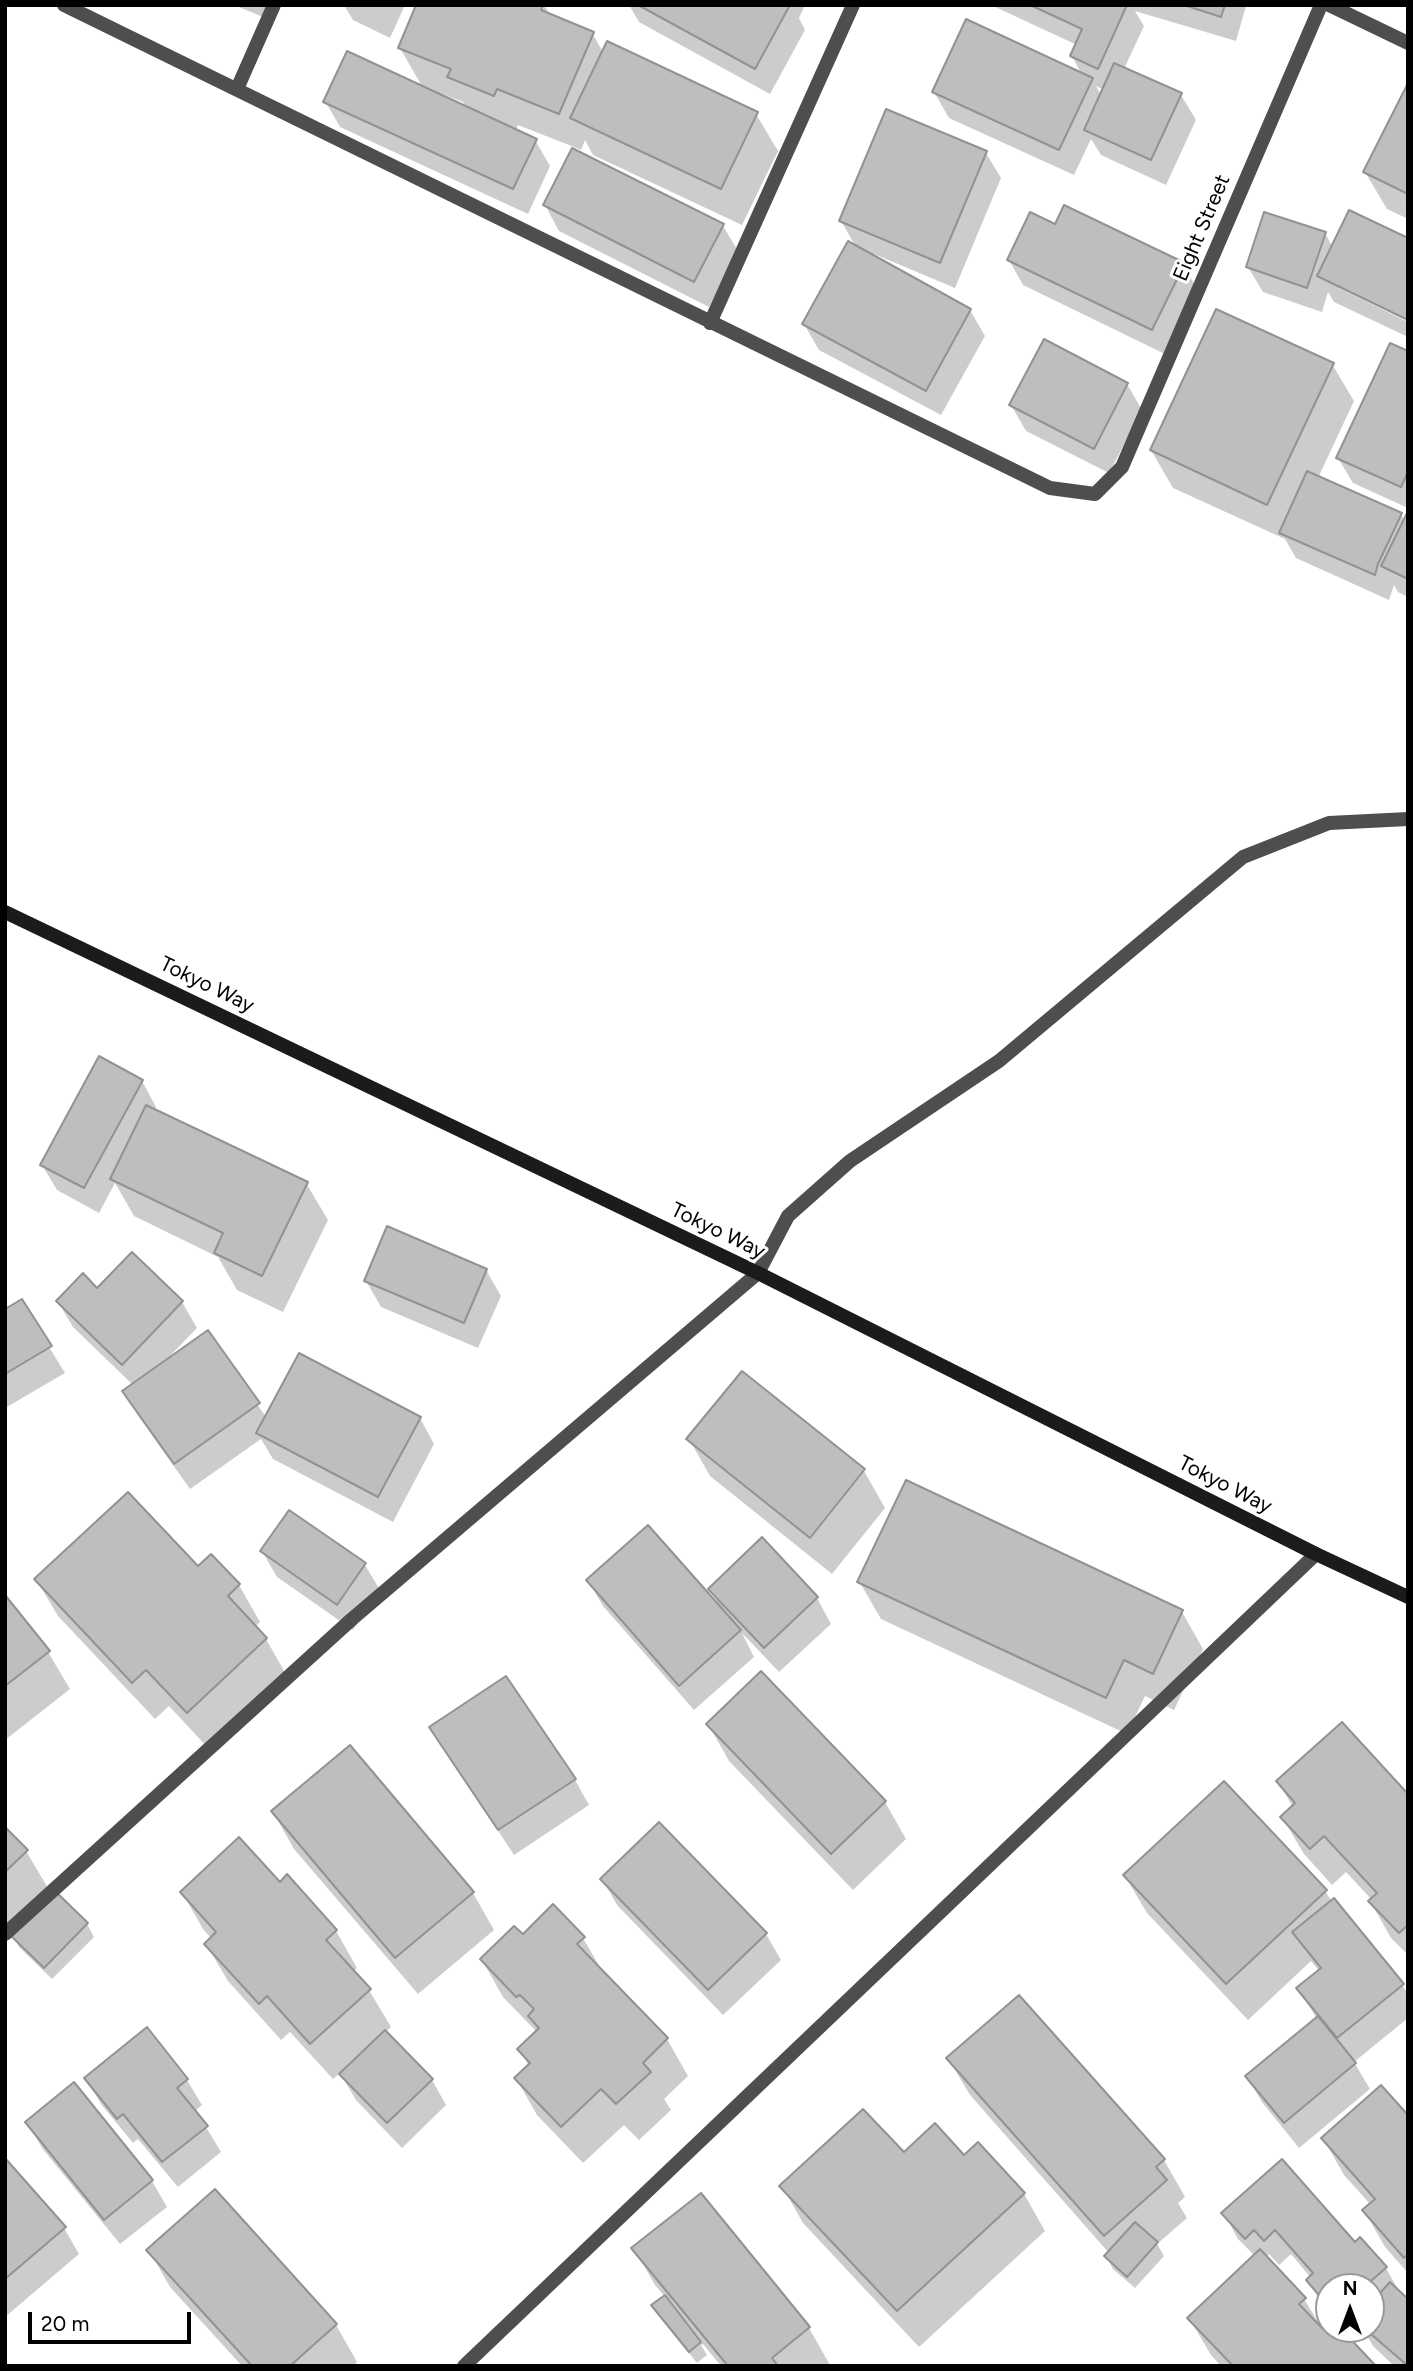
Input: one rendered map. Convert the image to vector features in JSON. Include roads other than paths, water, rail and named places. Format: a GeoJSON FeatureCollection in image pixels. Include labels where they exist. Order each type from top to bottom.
{"type":"FeatureCollection","features":[{"type":"Feature","properties":{"kind":"main road","name":"Tokyo Way"},"geometry":{"type":"LineString","coordinates":[[5,912],[758,1273],[1408,1597]]}},
{"type":"Feature","properties":{"kind":"street"},"geometry":{"type":"LineString","coordinates":[[64,5],[710,323],[853,5]]}},
{"type":"Feature","properties":{"kind":"street"},"geometry":{"type":"LineString","coordinates":[[237,89],[274,5]]}},
{"type":"Feature","properties":{"kind":"street","name":"Eight Street"},"geometry":{"type":"LineString","coordinates":[[710,323],[1049,488],[1095,494],[1122,467],[1321,5]]}},
{"type":"Feature","properties":{"kind":"street"},"geometry":{"type":"LineString","coordinates":[[1329,5],[1408,43]]}},
{"type":"Feature","properties":{"kind":"street"},"geometry":{"type":"LineString","coordinates":[[5,1934],[352,1619],[758,1273],[788,1216],[850,1161],[999,1061],[1243,857],[1329,823],[1408,818]]}},
{"type":"Feature","properties":{"kind":"street"},"geometry":{"type":"LineString","coordinates":[[464,2366],[1316,1553]]}}]}
